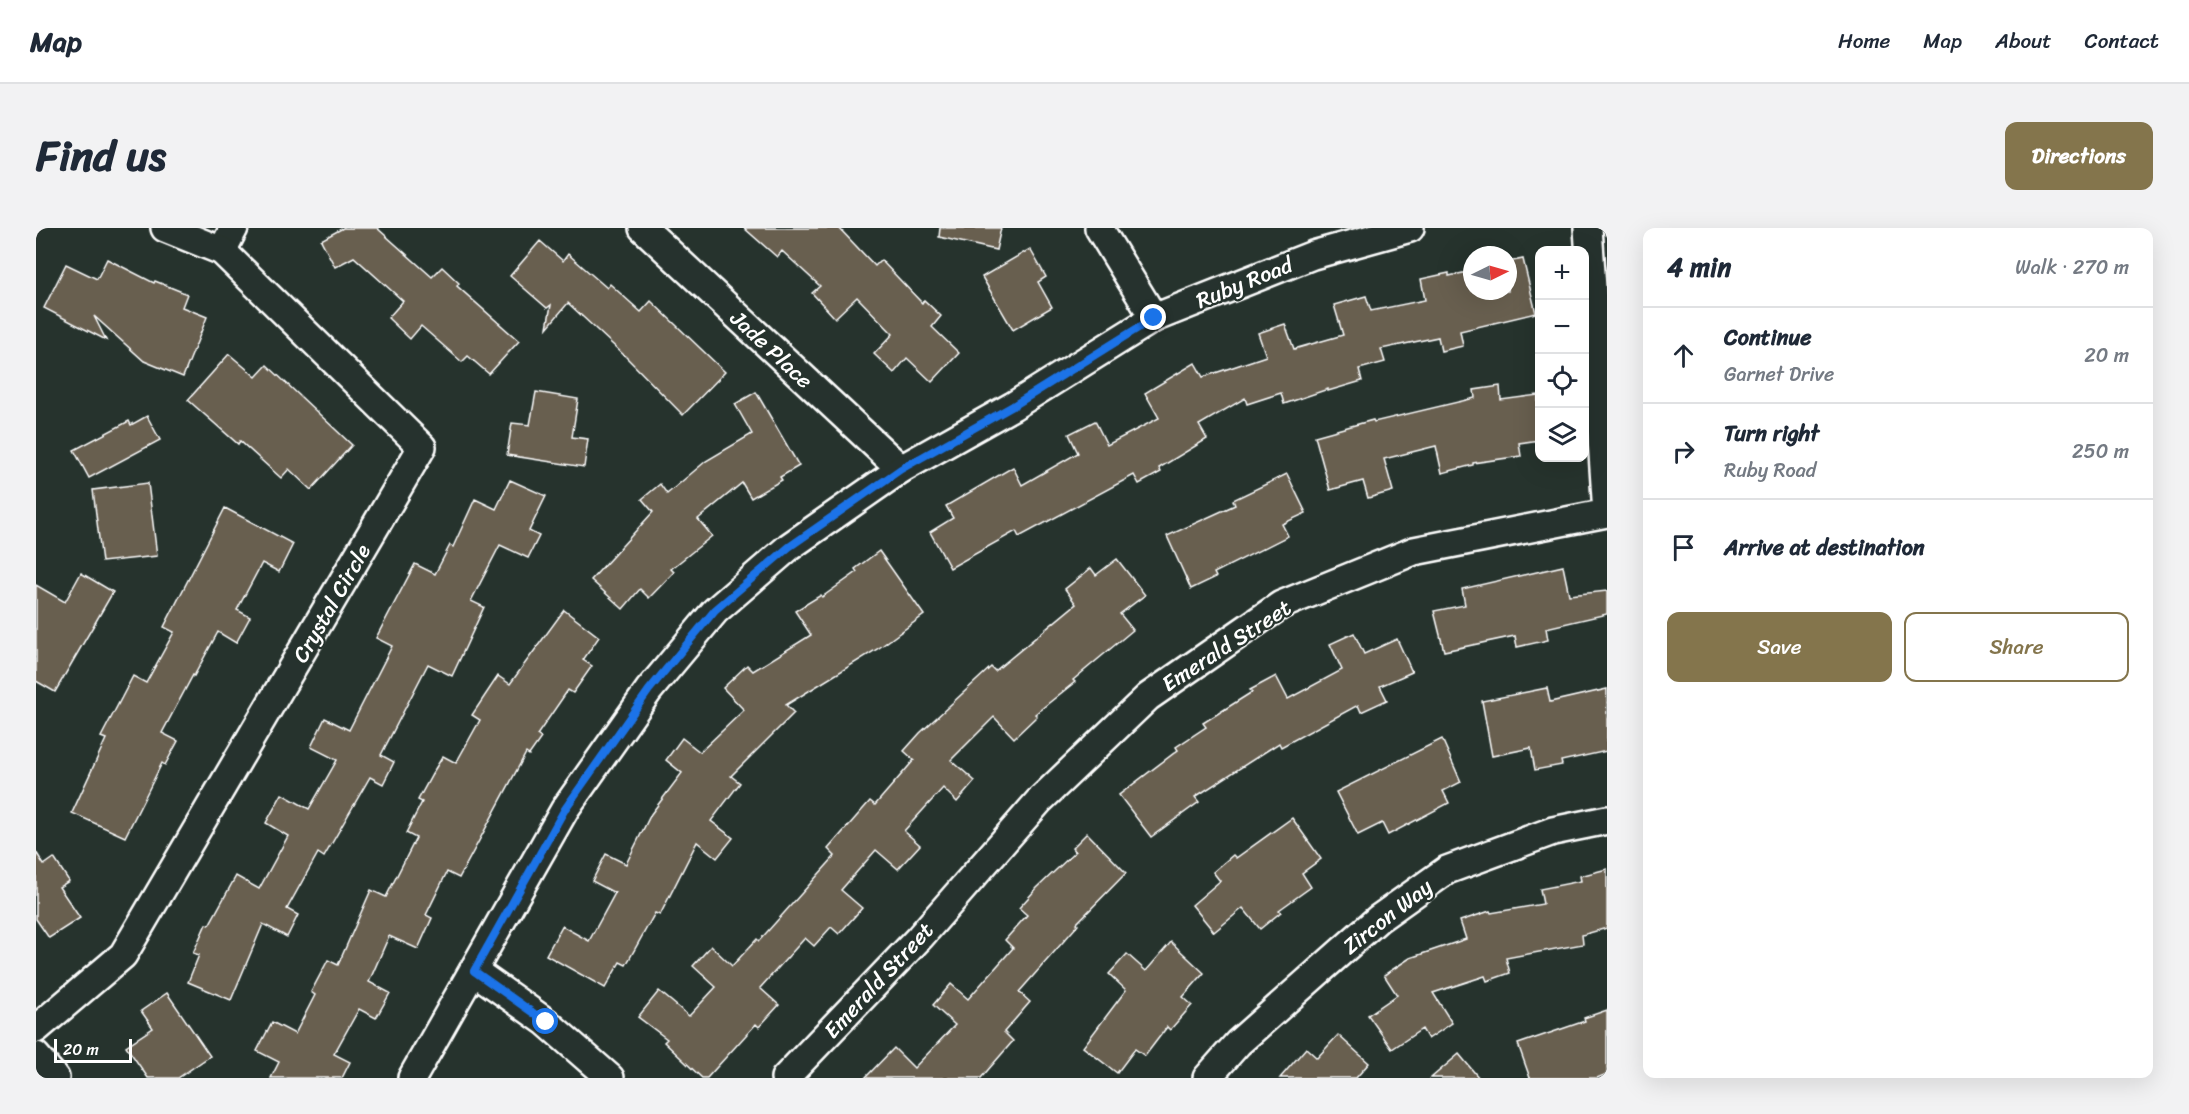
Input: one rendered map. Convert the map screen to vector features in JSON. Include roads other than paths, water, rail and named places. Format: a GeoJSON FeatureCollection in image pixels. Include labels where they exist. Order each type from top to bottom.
{"type":"FeatureCollection","features":[{"type":"Feature","properties":{"kind":"street","name":"Crystal Circle"},"geometry":{"type":"LineString","coordinates":[[36,1029],[123,955],[422,447],[228,239],[165,228]]}},
{"type":"Feature","properties":{"kind":"street","name":"Jade Place"},"geometry":{"type":"LineString","coordinates":[[643,228],[901,469]]}},
{"type":"Feature","properties":{"kind":"street"},"geometry":{"type":"LineString","coordinates":[[1099,228],[1154,318]]}},
{"type":"Feature","properties":{"kind":"street","name":"Ruby Road"},"geometry":{"type":"LineString","coordinates":[[412,1078],[565,809],[649,690],[715,610],[789,547],[901,469],[1013,406],[1154,318],[1312,255],[1410,228]]}},
{"type":"Feature","properties":{"kind":"street","name":"Emerald Street"},"geometry":{"type":"LineString","coordinates":[[785,1078],[920,937],[1039,801],[1157,690],[1281,605],[1414,551],[1607,513],[1588,228]]}},
{"type":"Feature","properties":{"kind":"street","name":"Zircon Way"},"geometry":{"type":"LineString","coordinates":[[1207,1078],[1238,1042],[1378,919],[1448,870],[1553,831],[1607,820]]}},
{"type":"Feature","properties":{"kind":"street"},"geometry":{"type":"LineString","coordinates":[[474,971],[546,1022],[610,1078]]}},
{"type":"Feature","properties":{"kind":"street"},"geometry":{"type":"LineString","coordinates":[[36,1056],[56,1078]]}}]}
